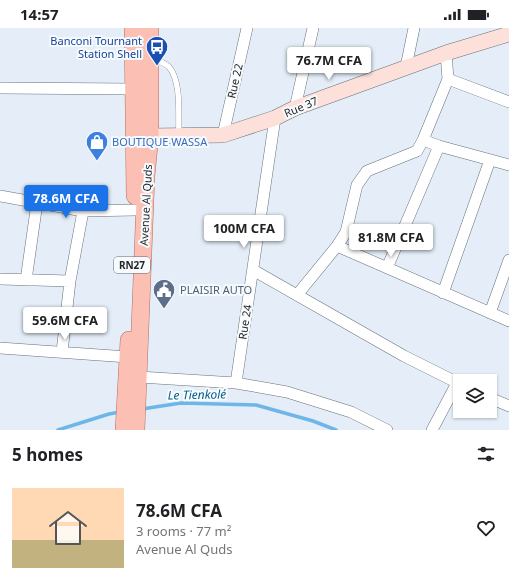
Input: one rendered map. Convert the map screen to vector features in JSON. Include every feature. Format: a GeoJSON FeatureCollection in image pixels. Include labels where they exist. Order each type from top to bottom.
{"type":"FeatureCollection","features":[{"type":"Feature","properties":{"kind":"main road","name":"Avenue Al Quds"},"geometry":{"type":"LineString","coordinates":[[124,430],[132,396],[139,377],[146,176],[142,134],[133,89],[133,28]]}},
{"type":"Feature","properties":{"kind":"main road","name":"Avenue Al Quds"},"geometry":{"type":"LineString","coordinates":[[136,430],[128,357],[135,210],[150,57],[150,28]]}},
{"type":"Feature","properties":{"kind":"main road","name":"Rue 37"},"geometry":{"type":"LineString","coordinates":[[142,134],[223,135],[275,118],[295,108],[406,67],[509,34]]}},
{"type":"Feature","properties":{"kind":"street","name":"Rue 22"},"geometry":{"type":"LineString","coordinates":[[223,135],[247,28]]}},
{"type":"Feature","properties":{"kind":"street"},"geometry":{"type":"LineString","coordinates":[[295,108],[313,28]]}},
{"type":"Feature","properties":{"kind":"street"},"geometry":{"type":"LineString","coordinates":[[406,67],[414,28]]}},
{"type":"Feature","properties":{"kind":"street"},"geometry":{"type":"LineString","coordinates":[[297,295],[337,246],[346,232],[357,185],[361,178],[367,171],[416,150],[423,140],[448,79],[446,53]]}},
{"type":"Feature","properties":{"kind":"street"},"geometry":{"type":"LineString","coordinates":[[448,79],[509,102]]}},
{"type":"Feature","properties":{"kind":"street"},"geometry":{"type":"LineString","coordinates":[[0,88],[133,89]]}},
{"type":"Feature","properties":{"kind":"street","name":"Rue 24"},"geometry":{"type":"LineString","coordinates":[[236,383],[275,118]]}},
{"type":"Feature","properties":{"kind":"street"},"geometry":{"type":"LineString","coordinates":[[423,140],[439,146],[509,165]]}},
{"type":"Feature","properties":{"kind":"street"},"geometry":{"type":"LineString","coordinates":[[386,268],[439,146]]}},
{"type":"Feature","properties":{"kind":"street"},"geometry":{"type":"LineString","coordinates":[[443,293],[490,160]]}},
{"type":"Feature","properties":{"kind":"street"},"geometry":{"type":"LineString","coordinates":[[0,196],[83,210],[135,210]]}},
{"type":"Feature","properties":{"kind":"street"},"geometry":{"type":"LineString","coordinates":[[26,280],[37,203]]}},
{"type":"Feature","properties":{"kind":"street"},"geometry":{"type":"LineString","coordinates":[[62,352],[70,281],[83,210]]}},
{"type":"Feature","properties":{"kind":"street"},"geometry":{"type":"LineString","coordinates":[[337,246],[509,321]]}},
{"type":"Feature","properties":{"kind":"street"},"geometry":{"type":"LineString","coordinates":[[490,313],[509,260]]}},
{"type":"Feature","properties":{"kind":"street"},"geometry":{"type":"LineString","coordinates":[[253,270],[404,356],[453,381]]}},
{"type":"Feature","properties":{"kind":"street"},"geometry":{"type":"LineString","coordinates":[[0,279],[70,281]]}},
{"type":"Feature","properties":{"kind":"street"},"geometry":{"type":"LineString","coordinates":[[0,348],[128,357]]}},
{"type":"Feature","properties":{"kind":"street"},"geometry":{"type":"LineString","coordinates":[[139,377],[236,383],[287,392],[351,412],[387,430]]}},
{"type":"Feature","properties":{"kind":"street"},"geometry":{"type":"LineString","coordinates":[[432,430],[453,393]]}},
{"type":"Feature","properties":{"kind":"street"},"geometry":{"type":"LineString","coordinates":[[497,401],[509,406]]}},
{"type":"Feature","properties":{"kind":"lane"},"geometry":{"type":"LineString","coordinates":[[150,57],[168,66],[175,78],[178,98],[179,135]]}},
{"type":"Feature","properties":{"kind":"waterway","name":"Le Tienkolé"},"geometry":{"type":"LineString","coordinates":[[142,409],[181,403],[256,405],[313,421],[336,430]]}},
{"type":"Feature","properties":{"kind":"waterway","name":"Le Tienkolé"},"geometry":{"type":"LineString","coordinates":[[58,430],[120,412]]}},
{"type":"Feature","properties":{"kind":"place","name":"Banconi Tournant Station Shell"},"geometry":{"type":"Point","coordinates":[157,66]}},
{"type":"Feature","properties":{"kind":"place","name":"BOUTIQUE WASSA"},"geometry":{"type":"Point","coordinates":[97,162]}},
{"type":"Feature","properties":{"kind":"place","name":"PLAISIR AUTO"},"geometry":{"type":"Point","coordinates":[164,310]}}]}
